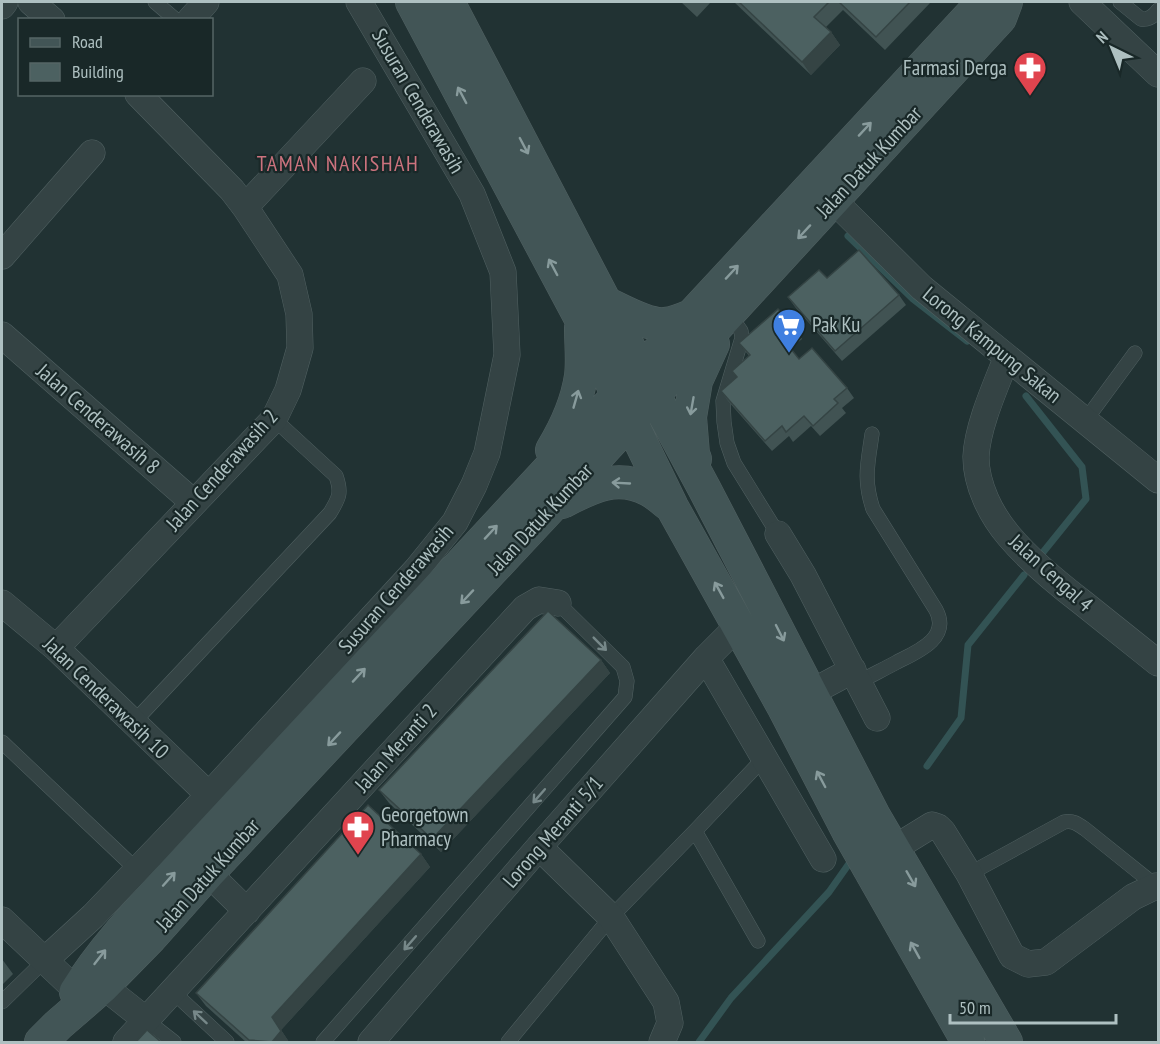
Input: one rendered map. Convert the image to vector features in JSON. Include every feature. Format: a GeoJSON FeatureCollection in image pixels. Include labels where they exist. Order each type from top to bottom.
{"type":"FeatureCollection","features":[{"type":"Feature","properties":{"kind":"main road"},"geometry":{"type":"LineString","coordinates":[[412,2],[593,311],[647,383],[874,816],[1006,1042]]}},
{"type":"Feature","properties":{"kind":"main road"},"geometry":{"type":"LineString","coordinates":[[448,2],[593,311],[624,409],[672,507],[739,625],[849,831],[968,1042]]}},
{"type":"Feature","properties":{"kind":"main road","name":"Jalan Datuk Kumbar"},"geometry":{"type":"LineString","coordinates":[[49,1034],[90,988],[151,938],[208,873],[550,508],[624,409],[647,383],[693,315],[983,2]]}},
{"type":"Feature","properties":{"kind":"main road","name":"Jalan Datuk Kumbar"},"geometry":{"type":"LineString","coordinates":[[647,383],[729,314],[1000,18],[1006,2]]}},
{"type":"Feature","properties":{"kind":"main road"},"geometry":{"type":"LineString","coordinates":[[593,311],[662,325],[693,315]]}},
{"type":"Feature","properties":{"kind":"main road"},"geometry":{"type":"LineString","coordinates":[[517,505],[564,432],[576,402],[593,311]]}},
{"type":"Feature","properties":{"kind":"main road"},"geometry":{"type":"LineString","coordinates":[[704,488],[693,454],[690,417],[696,381],[729,314]]}},
{"type":"Feature","properties":{"kind":"main road","name":"Jalan Datuk Kumbar"},"geometry":{"type":"LineString","coordinates":[[90,988],[97,961],[129,923],[517,505],[624,409]]}},
{"type":"Feature","properties":{"kind":"main road"},"geometry":{"type":"LineString","coordinates":[[550,508],[596,485],[616,481],[650,490],[672,507]]}},
{"type":"Feature","properties":{"kind":"street"},"geometry":{"type":"LineString","coordinates":[[2,6],[5,2]]}},
{"type":"Feature","properties":{"kind":"street"},"geometry":{"type":"LineString","coordinates":[[31,2],[50,18]]}},
{"type":"Feature","properties":{"kind":"street"},"geometry":{"type":"LineString","coordinates":[[192,18],[206,2]]}},
{"type":"Feature","properties":{"kind":"street","name":"Susuran Cenderawasih"},"geometry":{"type":"LineString","coordinates":[[45,960],[93,916],[137,870],[417,569],[455,522],[487,453],[507,355],[503,272],[472,194],[359,2]]}},
{"type":"Feature","properties":{"kind":"street"},"geometry":{"type":"LineString","coordinates":[[1082,2],[1158,74]]}},
{"type":"Feature","properties":{"kind":"street"},"geometry":{"type":"LineString","coordinates":[[245,207],[363,81]]}},
{"type":"Feature","properties":{"kind":"street","name":"Jalan Cenderawasih 2"},"geometry":{"type":"LineString","coordinates":[[56,648],[274,419],[288,390],[300,348],[299,314],[290,275],[232,190],[140,96]]}},
{"type":"Feature","properties":{"kind":"street"},"geometry":{"type":"LineString","coordinates":[[2,256],[92,153]]}},
{"type":"Feature","properties":{"kind":"street","name":"Lorong Kampung Sakan"},"geometry":{"type":"LineString","coordinates":[[833,201],[922,288],[1158,480]]}},
{"type":"Feature","properties":{"kind":"street","name":"Jalan Cenderawasih 8"},"geometry":{"type":"LineString","coordinates":[[2,335],[194,503]]}},
{"type":"Feature","properties":{"kind":"street","name":"Jalan Cengal 4"},"geometry":{"type":"LineString","coordinates":[[1007,357],[991,398],[976,456],[977,474],[983,494],[1008,535],[1033,560],[1158,663]]}},
{"type":"Feature","properties":{"kind":"street"},"geometry":{"type":"LineString","coordinates":[[778,534],[803,575],[877,718]]}},
{"type":"Feature","properties":{"kind":"street","name":"Jalan Meranti 2"},"geometry":{"type":"LineString","coordinates":[[126,1042],[525,608],[539,600],[558,603]]}},
{"type":"Feature","properties":{"kind":"street","name":"Jalan Cenderawasih 10"},"geometry":{"type":"LineString","coordinates":[[2,603],[56,648],[208,795]]}},
{"type":"Feature","properties":{"kind":"street","name":"Lorong Meranti 5/1"},"geometry":{"type":"LineString","coordinates":[[371,1042],[706,657],[739,625]]}},
{"type":"Feature","properties":{"kind":"street"},"geometry":{"type":"LineString","coordinates":[[706,657],[823,859]]}},
{"type":"Feature","properties":{"kind":"street"},"geometry":{"type":"LineString","coordinates":[[810,693],[856,676]]}},
{"type":"Feature","properties":{"kind":"street"},"geometry":{"type":"LineString","coordinates":[[893,849],[932,825],[938,827],[969,874],[1012,956],[1028,964],[1046,962],[1133,897],[1157,886]]}},
{"type":"Feature","properties":{"kind":"street"},"geometry":{"type":"LineString","coordinates":[[539,847],[611,917],[666,1002],[670,1023],[662,1042]]}},
{"type":"Feature","properties":{"kind":"street"},"geometry":{"type":"LineString","coordinates":[[208,873],[248,911]]}},
{"type":"Feature","properties":{"kind":"street"},"geometry":{"type":"LineString","coordinates":[[2,920],[45,960],[146,1020]]}},
{"type":"Feature","properties":{"kind":"lane"},"geometry":{"type":"LineString","coordinates":[[156,2],[174,18]]}},
{"type":"Feature","properties":{"kind":"lane"},"geometry":{"type":"LineString","coordinates":[[1120,2],[1145,20],[1158,10]]}},
{"type":"Feature","properties":{"kind":"lane"},"geometry":{"type":"LineString","coordinates":[[729,314],[741,331],[742,338],[723,400],[727,443],[734,463],[778,534]]}},
{"type":"Feature","properties":{"kind":"lane"},"geometry":{"type":"LineString","coordinates":[[1085,421],[1135,353]]}},
{"type":"Feature","properties":{"kind":"lane"},"geometry":{"type":"LineString","coordinates":[[133,723],[330,513],[339,497],[340,486],[336,476],[274,419]]}},
{"type":"Feature","properties":{"kind":"lane"},"geometry":{"type":"LineString","coordinates":[[856,676],[922,649],[933,639],[940,624],[940,617],[936,610],[873,508],[866,478],[872,434]]}},
{"type":"Feature","properties":{"kind":"lane"},"geometry":{"type":"LineString","coordinates":[[323,1042],[625,697],[627,681],[623,667],[558,603]]}},
{"type":"Feature","properties":{"kind":"lane"},"geometry":{"type":"LineString","coordinates":[[2,742],[137,870]]}},
{"type":"Feature","properties":{"kind":"lane"},"geometry":{"type":"LineString","coordinates":[[508,1042],[611,917],[764,758]]}},
{"type":"Feature","properties":{"kind":"lane"},"geometry":{"type":"LineString","coordinates":[[969,874],[1069,821],[1085,829],[1157,886]]}},
{"type":"Feature","properties":{"kind":"lane"},"geometry":{"type":"LineString","coordinates":[[695,831],[758,941]]}},
{"type":"Feature","properties":{"kind":"lane"},"geometry":{"type":"LineString","coordinates":[[2,1002],[45,960]]}},
{"type":"Feature","properties":{"kind":"lane"},"geometry":{"type":"LineString","coordinates":[[172,991],[227,1042]]}},
{"type":"Feature","properties":{"kind":"lane"},"geometry":{"type":"LineString","coordinates":[[146,1020],[174,1042]]}},
{"type":"Feature","properties":{"kind":"building"},"geometry":{"type":"Polygon","coordinates":[[[739,2],[829,2],[814,17],[831,32],[802,62],[739,2]]]}},
{"type":"Feature","properties":{"kind":"building"},"geometry":{"type":"Polygon","coordinates":[[[839,2],[910,2],[876,37],[839,2]]]}},
{"type":"Feature","properties":{"kind":"building"},"geometry":{"type":"Polygon","coordinates":[[[859,250],[899,295],[835,351],[788,297],[819,270],[827,278],[859,250]]]}},
{"type":"Feature","properties":{"kind":"building"},"geometry":{"type":"Polygon","coordinates":[[[778,309],[795,328],[783,339],[799,359],[812,348],[847,388],[834,399],[838,403],[813,426],[804,416],[786,432],[782,426],[765,441],[721,391],[737,377],[732,371],[750,355],[739,343],[778,309]]]}},
{"type":"Feature","properties":{"kind":"building"},"geometry":{"type":"Polygon","coordinates":[[[548,611],[601,660],[432,839],[379,790],[548,611]]]}},
{"type":"Feature","properties":{"kind":"building"},"geometry":{"type":"Polygon","coordinates":[[[368,805],[421,854],[272,1017],[281,1031],[272,1042],[249,1040],[196,993],[368,805]]]}},
{"type":"Feature","properties":{"kind":"building"},"geometry":{"type":"Polygon","coordinates":[[[147,1030],[161,1042],[136,1042],[147,1030]]]}},
{"type":"Feature","properties":{"kind":"waterway"},"geometry":{"type":"LineString","coordinates":[[848,236],[913,299],[967,341]]}},
{"type":"Feature","properties":{"kind":"waterway"},"geometry":{"type":"LineString","coordinates":[[1026,396],[1082,467],[1086,499],[1040,556]]}},
{"type":"Feature","properties":{"kind":"waterway"},"geometry":{"type":"LineString","coordinates":[[927,766],[961,718],[968,645],[1024,575]]}},
{"type":"Feature","properties":{"kind":"waterway"},"geometry":{"type":"LineString","coordinates":[[699,1042],[731,998],[829,892],[853,858]]}},
{"type":"Feature","properties":{"kind":"place","name":"Farmasi Derga"},"geometry":{"type":"Point","coordinates":[1030,97]}},
{"type":"Feature","properties":{"kind":"place","name":"Pak Ku"},"geometry":{"type":"Point","coordinates":[789,354]}},
{"type":"Feature","properties":{"kind":"place","name":"Georgetown Pharmacy"},"geometry":{"type":"Point","coordinates":[358,856]}},
{"type":"Feature","properties":{"kind":"district","name":"TAMAN NAKISHAH"},"geometry":{"type":"Point","coordinates":[338,163]}}]}
